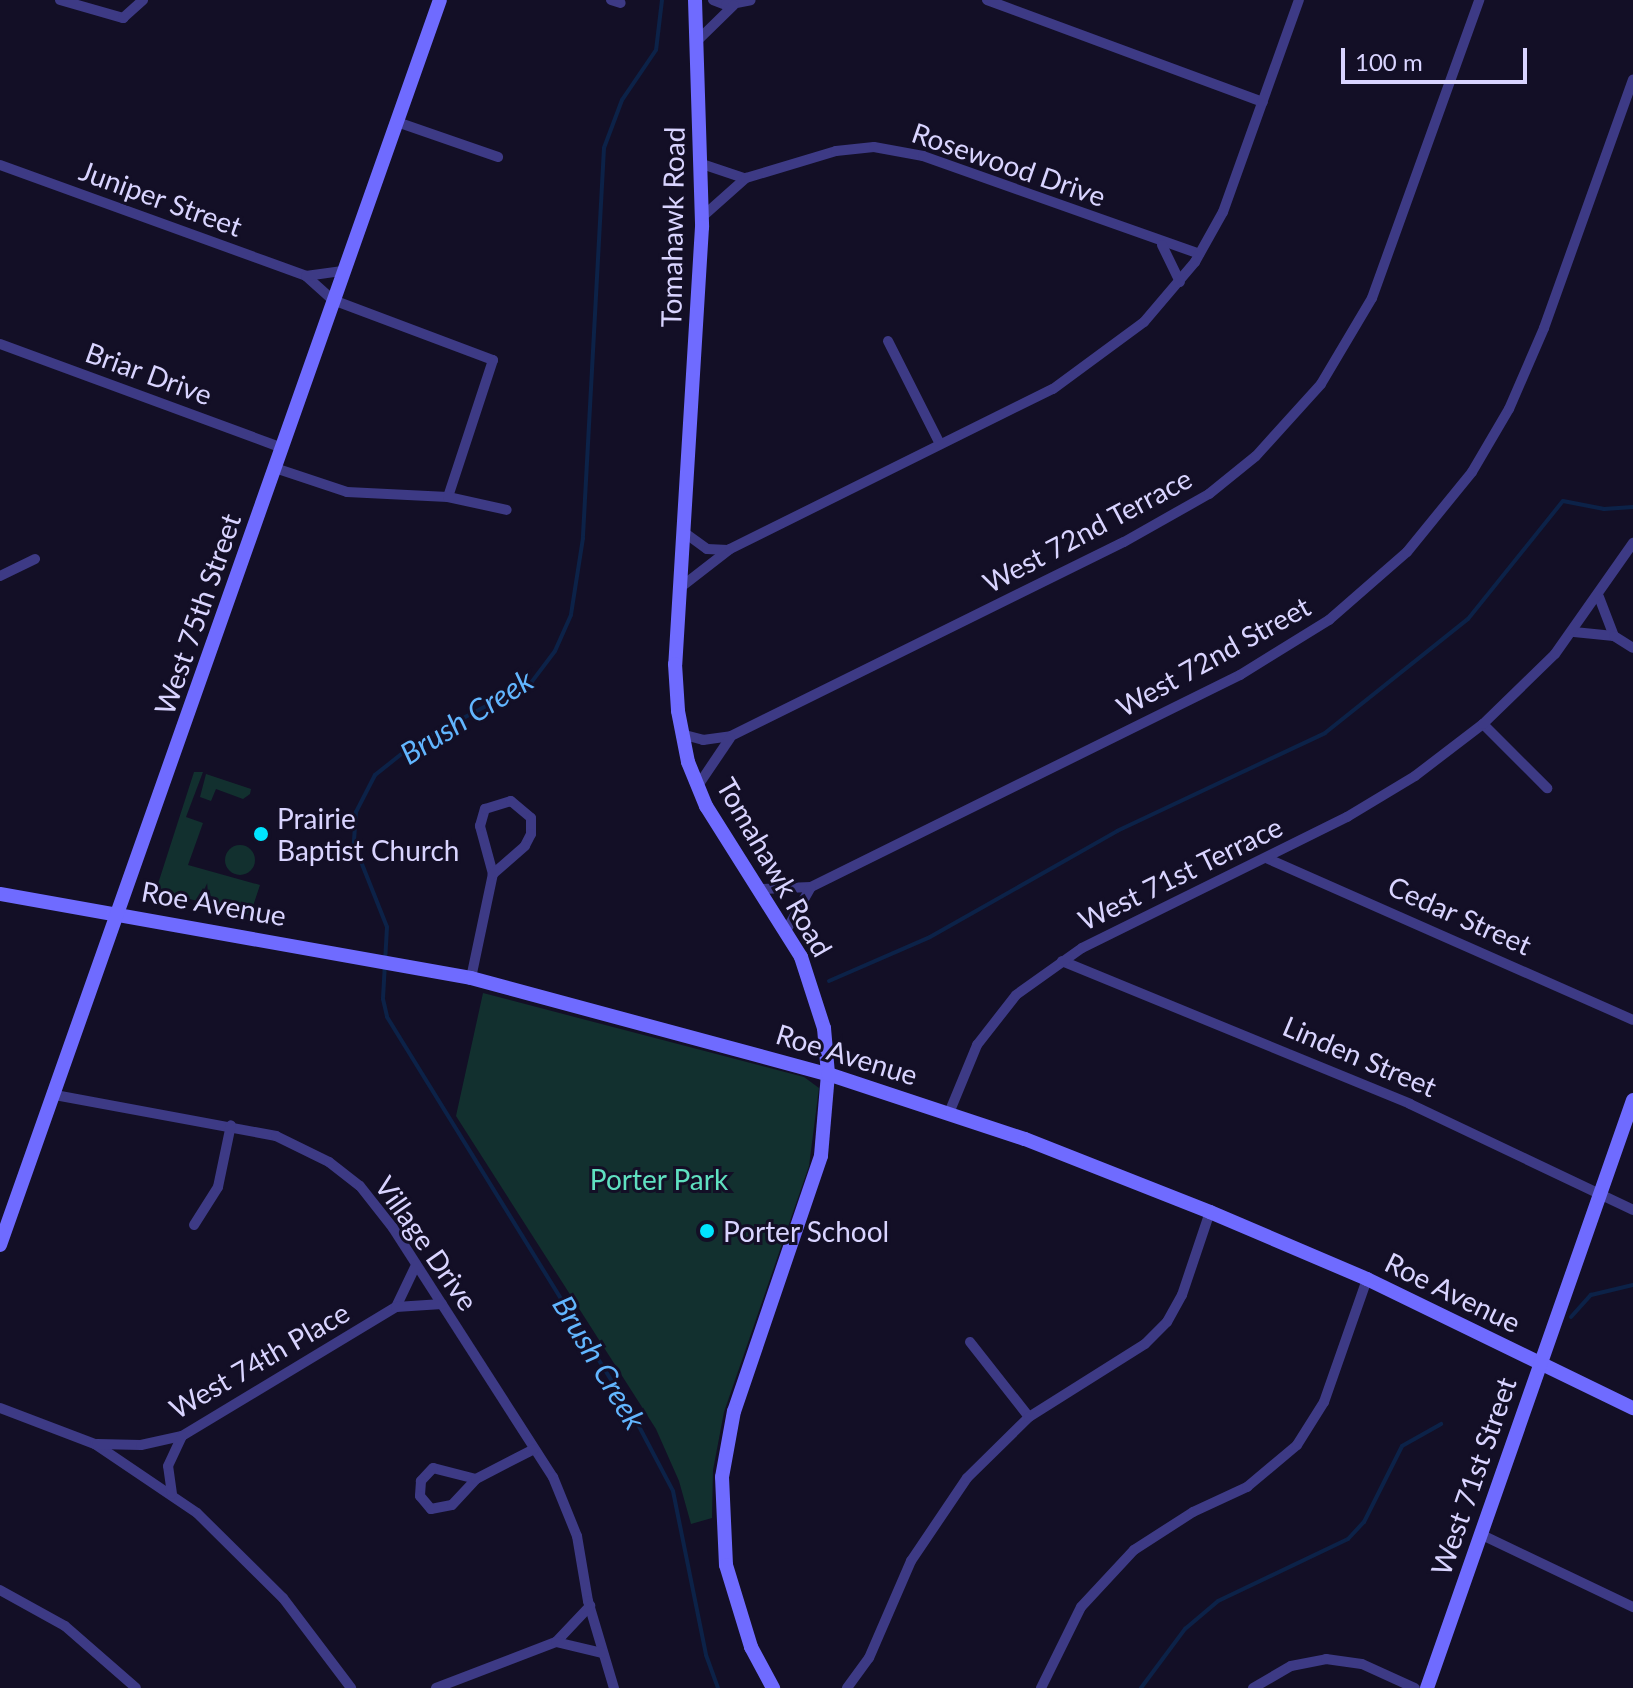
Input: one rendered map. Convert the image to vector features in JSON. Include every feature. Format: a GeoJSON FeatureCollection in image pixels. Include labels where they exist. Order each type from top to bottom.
{"type":"FeatureCollection","features":[{"type":"Feature","properties":{"kind":"main road","name":"West 75th Street"},"geometry":{"type":"LineString","coordinates":[[0,1245],[440,0]]}},
{"type":"Feature","properties":{"kind":"main road","name":"Tomahawk Road"},"geometry":{"type":"LineString","coordinates":[[695,0],[702,217],[675,664],[681,734],[697,787],[727,846],[787,929],[818,1002],[828,1074],[821,1156],[734,1411],[722,1477],[726,1565],[751,1647],[773,1688]]}},
{"type":"Feature","properties":{"kind":"main road","name":"Roe Avenue"},"geometry":{"type":"LineString","coordinates":[[0,894],[120,912],[471,978],[828,1074],[949,1113],[1210,1212],[1367,1279],[1633,1408]]}},
{"type":"Feature","properties":{"kind":"main road","name":"West 71st Street"},"geometry":{"type":"LineString","coordinates":[[1427,1688],[1633,1100]]}},
{"type":"Feature","properties":{"kind":"street"},"geometry":{"type":"LineString","coordinates":[[60,0],[105,16],[123,18],[135,12],[143,0]]}},
{"type":"Feature","properties":{"kind":"street"},"geometry":{"type":"LineString","coordinates":[[713,0],[734,5]]}},
{"type":"Feature","properties":{"kind":"street"},"geometry":{"type":"LineString","coordinates":[[695,43],[734,5],[751,0]]}},
{"type":"Feature","properties":{"kind":"street"},"geometry":{"type":"LineString","coordinates":[[987,0],[1263,102]]}},
{"type":"Feature","properties":{"kind":"street"},"geometry":{"type":"LineString","coordinates":[[681,587],[730,549],[1078,374],[1144,322],[1180,282],[1199,254],[1232,191],[1299,0]]}},
{"type":"Feature","properties":{"kind":"street","name":"West 72nd Terrace"},"geometry":{"type":"LineString","coordinates":[[681,734],[703,740],[731,736],[1124,542],[1209,494],[1256,456],[1321,384],[1372,298],[1479,0]]}},
{"type":"Feature","properties":{"kind":"street","name":"West 72nd Street"},"geometry":{"type":"LineString","coordinates":[[760,889],[811,887],[1240,675],[1329,620],[1407,552],[1472,472],[1514,398],[1633,79]]}},
{"type":"Feature","properties":{"kind":"street"},"geometry":{"type":"LineString","coordinates":[[397,122],[498,157]]}},
{"type":"Feature","properties":{"kind":"street","name":"Rosewood Drive"},"geometry":{"type":"LineString","coordinates":[[702,217],[746,178],[836,151],[890,148],[1161,244],[1199,254]]}},
{"type":"Feature","properties":{"kind":"street"},"geometry":{"type":"LineString","coordinates":[[702,164],[746,178]]}},
{"type":"Feature","properties":{"kind":"street","name":"Juniper Street"},"geometry":{"type":"LineString","coordinates":[[0,165],[306,276],[333,300],[493,360],[448,497]]}},
{"type":"Feature","properties":{"kind":"street"},"geometry":{"type":"LineString","coordinates":[[1161,244],[1180,282]]}},
{"type":"Feature","properties":{"kind":"street","name":"Juniper Street"},"geometry":{"type":"LineString","coordinates":[[306,276],[343,271]]}},
{"type":"Feature","properties":{"kind":"street"},"geometry":{"type":"LineString","coordinates":[[888,341],[940,444]]}},
{"type":"Feature","properties":{"kind":"street","name":"Briar Drive"},"geometry":{"type":"LineString","coordinates":[[0,344],[282,448]]}},
{"type":"Feature","properties":{"kind":"street"},"geometry":{"type":"LineString","coordinates":[[275,468],[347,492],[448,497],[507,510]]}},
{"type":"Feature","properties":{"kind":"street"},"geometry":{"type":"LineString","coordinates":[[685,533],[707,549],[730,549]]}},
{"type":"Feature","properties":{"kind":"street","name":"West 71st Terrace"},"geometry":{"type":"LineString","coordinates":[[949,1113],[988,1027],[1016,995],[1062,961],[1266,858],[1415,776],[1483,724],[1574,632],[1633,543]]}},
{"type":"Feature","properties":{"kind":"street"},"geometry":{"type":"LineString","coordinates":[[0,576],[35,559]]}},
{"type":"Feature","properties":{"kind":"street"},"geometry":{"type":"LineString","coordinates":[[1599,597],[1614,636]]}},
{"type":"Feature","properties":{"kind":"street"},"geometry":{"type":"LineString","coordinates":[[1574,632],[1614,636],[1633,648]]}},
{"type":"Feature","properties":{"kind":"street"},"geometry":{"type":"LineString","coordinates":[[1483,724],[1547,788]]}},
{"type":"Feature","properties":{"kind":"street"},"geometry":{"type":"LineString","coordinates":[[697,787],[731,736]]}},
{"type":"Feature","properties":{"kind":"street"},"geometry":{"type":"LineString","coordinates":[[471,978],[493,874],[480,826],[485,809],[511,801],[531,818],[531,834],[525,846],[493,874]]}},
{"type":"Feature","properties":{"kind":"street","name":"Cedar Street"},"geometry":{"type":"LineString","coordinates":[[1266,858],[1633,1020]]}},
{"type":"Feature","properties":{"kind":"street"},"geometry":{"type":"LineString","coordinates":[[787,929],[811,887]]}},
{"type":"Feature","properties":{"kind":"street","name":"Linden Street"},"geometry":{"type":"LineString","coordinates":[[1062,961],[1410,1104],[1633,1210]]}},
{"type":"Feature","properties":{"kind":"street","name":"Village Drive"},"geometry":{"type":"LineString","coordinates":[[55,1095],[231,1125],[276,1136],[343,1172],[384,1214],[553,1477],[577,1536],[590,1606],[614,1688]]}},
{"type":"Feature","properties":{"kind":"street"},"geometry":{"type":"LineString","coordinates":[[194,1225],[218,1187],[231,1125]]}},
{"type":"Feature","properties":{"kind":"street"},"geometry":{"type":"LineString","coordinates":[[847,1688],[869,1658],[911,1561],[936,1519],[967,1478],[1029,1417],[1145,1344],[1161,1329],[1182,1295],[1210,1212]]}},
{"type":"Feature","properties":{"kind":"street"},"geometry":{"type":"LineString","coordinates":[[396,1307],[416,1265]]}},
{"type":"Feature","properties":{"kind":"street"},"geometry":{"type":"LineString","coordinates":[[1041,1688],[1081,1607],[1134,1550],[1183,1517],[1247,1487],[1297,1445],[1324,1402],[1367,1279]]}},
{"type":"Feature","properties":{"kind":"street","name":"West 74th Place"},"geometry":{"type":"LineString","coordinates":[[95,1444],[141,1445],[182,1436],[396,1307],[442,1304]]}},
{"type":"Feature","properties":{"kind":"street"},"geometry":{"type":"LineString","coordinates":[[970,1342],[1029,1417]]}},
{"type":"Feature","properties":{"kind":"street"},"geometry":{"type":"LineString","coordinates":[[0,1408],[95,1444],[172,1494],[256,1568],[351,1688]]}},
{"type":"Feature","properties":{"kind":"street"},"geometry":{"type":"LineString","coordinates":[[172,1494],[168,1466],[182,1436]]}},
{"type":"Feature","properties":{"kind":"street"},"geometry":{"type":"LineString","coordinates":[[476,1479],[433,1468],[421,1481],[420,1496],[431,1509],[442,1509],[476,1479],[534,1449]]}},
{"type":"Feature","properties":{"kind":"street"},"geometry":{"type":"LineString","coordinates":[[1480,1534],[1633,1607]]}},
{"type":"Feature","properties":{"kind":"street"},"geometry":{"type":"LineString","coordinates":[[0,1590],[65,1626],[136,1688]]}},
{"type":"Feature","properties":{"kind":"street"},"geometry":{"type":"LineString","coordinates":[[436,1688],[556,1642],[590,1606]]}},
{"type":"Feature","properties":{"kind":"street"},"geometry":{"type":"LineString","coordinates":[[556,1642],[602,1653]]}},
{"type":"Feature","properties":{"kind":"street"},"geometry":{"type":"LineString","coordinates":[[1253,1688],[1291,1666],[1326,1659],[1362,1664],[1415,1688]]}},
{"type":"Feature","properties":{"kind":"green space"},"geometry":{"type":"Polygon","coordinates":[[[194,772],[203,772],[186,817],[203,823],[188,865],[260,885],[250,915],[156,890],[194,772]]]}},
{"type":"Feature","properties":{"kind":"green space"},"geometry":{"type":"Polygon","coordinates":[[[206,774],[251,789],[250,794],[243,799],[216,789],[211,801],[200,797],[206,774]]]}},
{"type":"Feature","properties":{"kind":"green space"},"geometry":{"type":"Polygon","coordinates":[[[240,845],[251,849],[255,860],[251,871],[240,875],[229,871],[225,860],[229,849],[240,845]]]}},
{"type":"Feature","properties":{"kind":"green space","name":"Porter Park"},"geometry":{"type":"Polygon","coordinates":[[[483,993],[804,1077],[819,1088],[809,1166],[724,1412],[713,1470],[712,1518],[691,1524],[679,1481],[656,1429],[456,1116],[483,993]]]}},
{"type":"Feature","properties":{"kind":"waterway","name":"Brush Creek"},"geometry":{"type":"LineString","coordinates":[[662,0],[656,50],[622,100],[604,148],[583,538],[571,615],[555,651],[532,682],[414,744],[375,775],[356,812],[354,844],[387,927],[383,999],[387,1017],[633,1415],[673,1491],[706,1655],[718,1688]]}},
{"type":"Feature","properties":{"kind":"waterway"},"geometry":{"type":"LineString","coordinates":[[829,981],[930,937],[1117,831],[1325,733],[1468,619],[1563,501],[1604,509],[1633,507]]}},
{"type":"Feature","properties":{"kind":"waterway"},"geometry":{"type":"LineString","coordinates":[[1571,1317],[1591,1295],[1633,1285]]}},
{"type":"Feature","properties":{"kind":"waterway"},"geometry":{"type":"LineString","coordinates":[[1141,1688],[1185,1629],[1218,1601],[1348,1539],[1364,1522],[1402,1446],[1441,1424]]}},
{"type":"Feature","properties":{"kind":"place","name":"Prairie Baptist Church"},"geometry":{"type":"Point","coordinates":[261,834]}},
{"type":"Feature","properties":{"kind":"place","name":"Porter School"},"geometry":{"type":"Point","coordinates":[707,1231]}}]}
